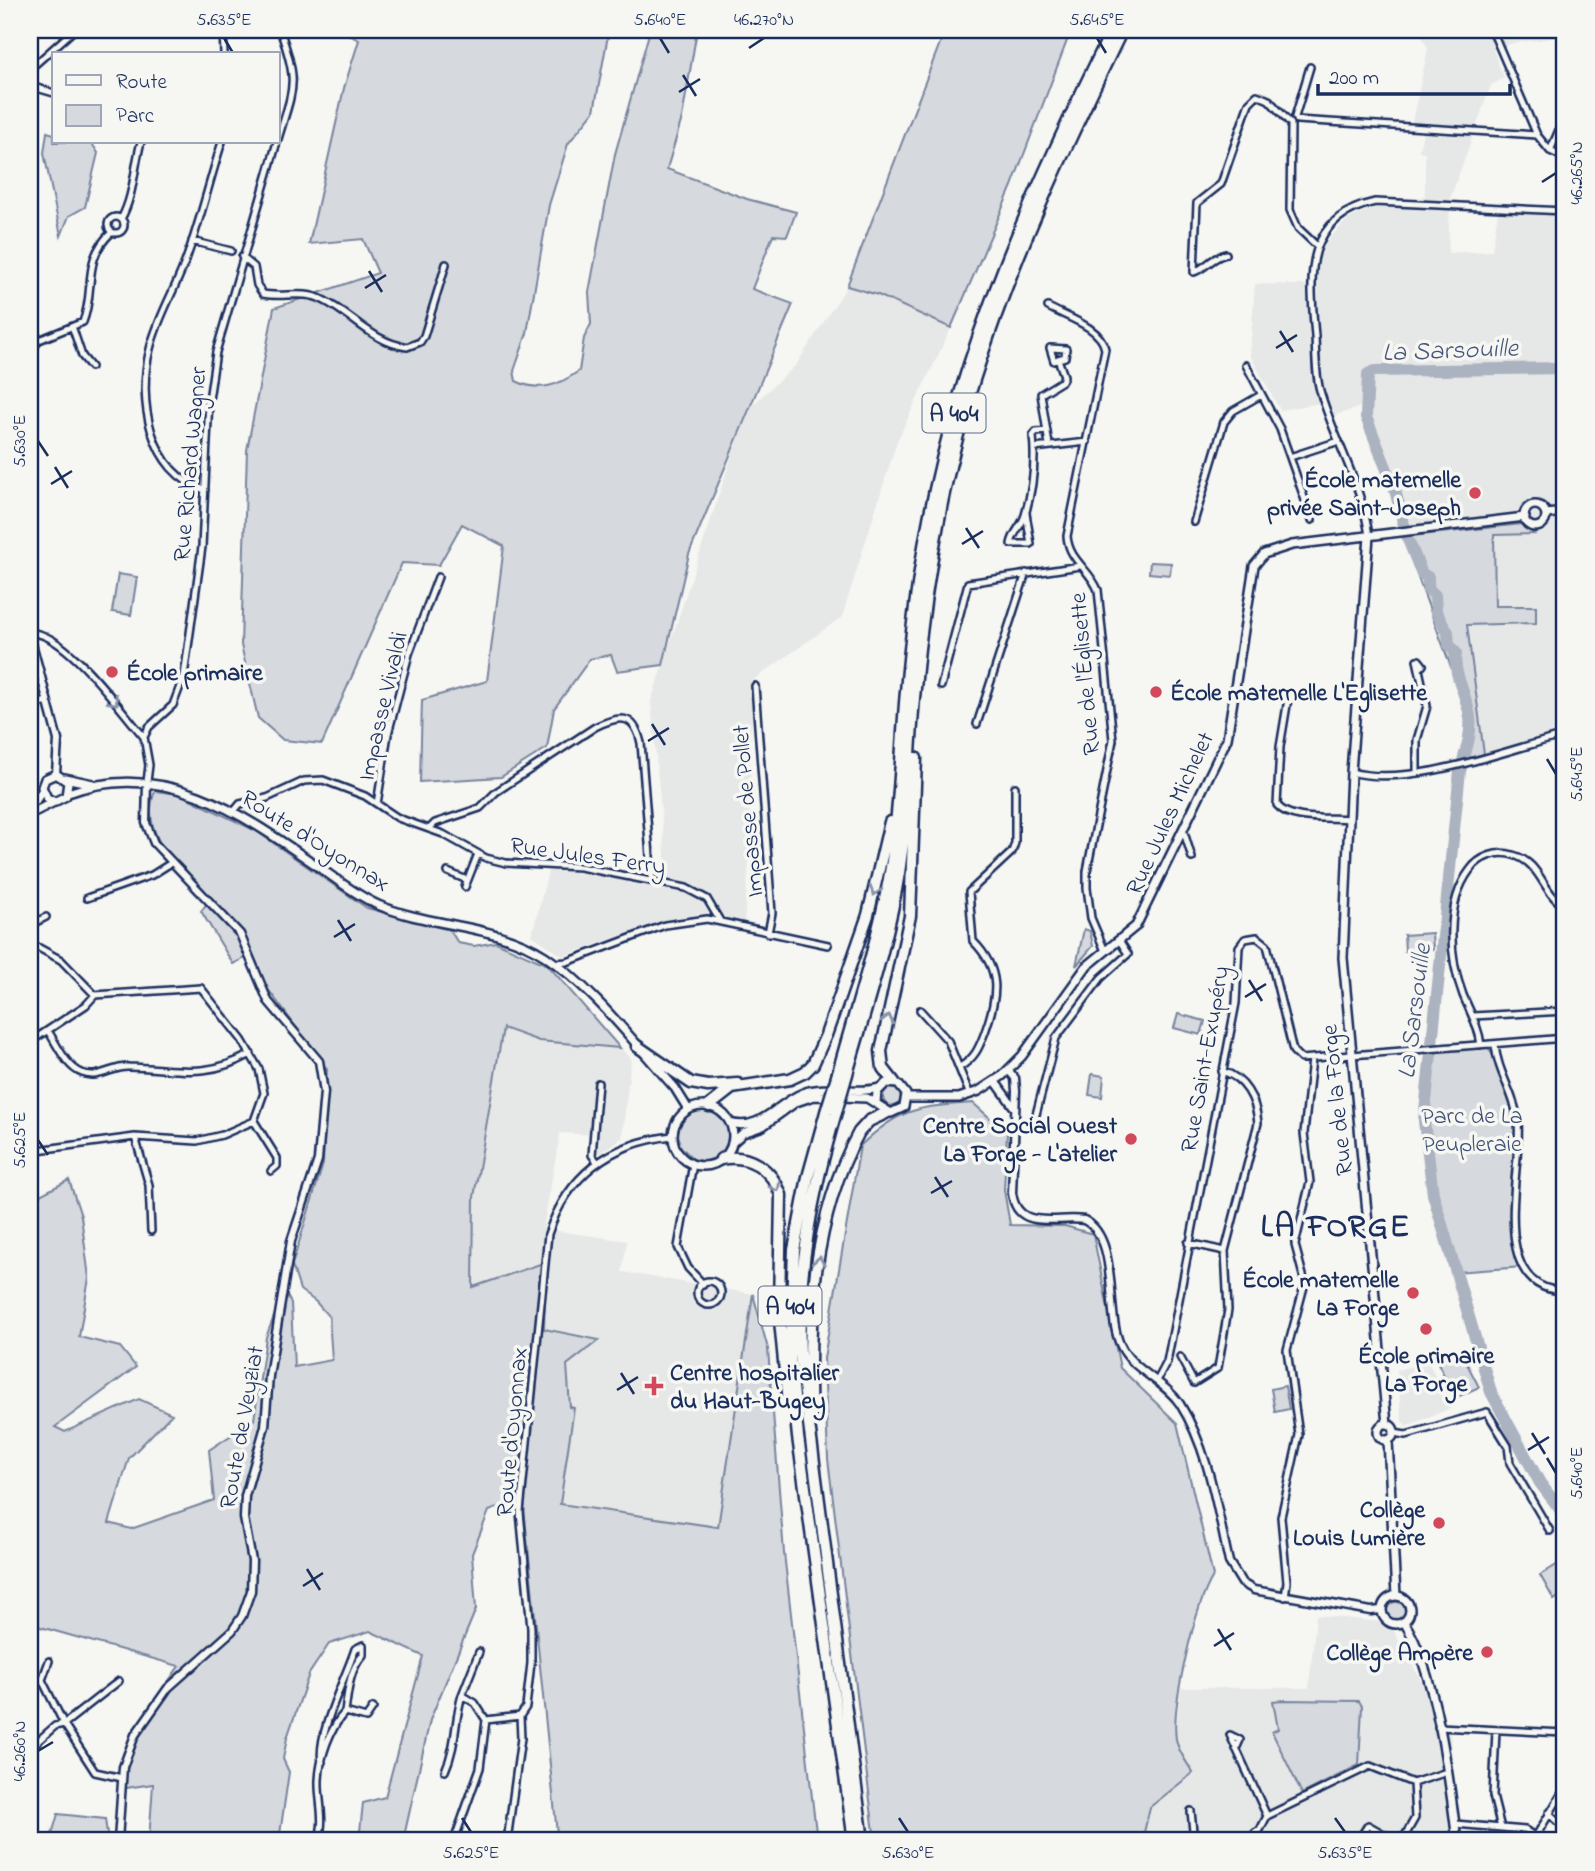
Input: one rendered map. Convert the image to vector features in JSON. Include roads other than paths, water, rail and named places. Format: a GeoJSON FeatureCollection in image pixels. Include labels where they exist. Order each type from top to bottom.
{"type":"FeatureCollection","features":[{"type":"Feature","properties":{"kind":"highway"},"geometry":{"type":"LineString","coordinates":[[1096,72],[1110,30]]}},
{"type":"Feature","properties":{"kind":"highway"},"geometry":{"type":"LineString","coordinates":[[1096,72],[1124,30]]}},
{"type":"Feature","properties":{"kind":"highway","name":"A 404"},"geometry":{"type":"LineString","coordinates":[[854,1841],[793,1391],[791,1287],[798,1225],[886,934],[899,872],[918,660],[940,514],[980,355],[1021,243],[1096,72]]}},
{"type":"Feature","properties":{"kind":"highway","name":"A 404"},"geometry":{"type":"LineString","coordinates":[[842,1073],[884,902],[900,777],[917,589],[929,518],[953,417],[979,330],[1012,244],[1096,72]]}},
{"type":"Feature","properties":{"kind":"highway"},"geometry":{"type":"LineString","coordinates":[[894,1083],[883,1068],[881,1057],[910,916],[918,660]]}},
{"type":"Feature","properties":{"kind":"highway"},"geometry":{"type":"LineString","coordinates":[[709,1106],[732,1088],[801,1074],[813,1064],[822,1046],[868,915],[900,777]]}},
{"type":"Feature","properties":{"kind":"highway"},"geometry":{"type":"LineString","coordinates":[[637,1046],[691,1083],[708,1086],[760,1084]]}},
{"type":"Feature","properties":{"kind":"highway","name":"A 404"},"geometry":{"type":"LineString","coordinates":[[831,1112],[812,1203],[800,1290],[801,1376],[863,1841]]}},
{"type":"Feature","properties":{"kind":"highway"},"geometry":{"type":"LineString","coordinates":[[813,1476],[809,1357],[812,1307],[821,1250],[855,1139],[867,1123],[886,1113]]}},
{"type":"Feature","properties":{"kind":"highway"},"geometry":{"type":"LineString","coordinates":[[721,1159],[740,1158],[758,1164],[775,1181],[781,1195],[779,1299],[782,1360],[808,1503]]}},
{"type":"Feature","properties":{"kind":"main road"},"geometry":{"type":"LineString","coordinates":[[1533,505],[1539,506],[1546,514],[1543,522],[1535,526],[1529,524],[1525,517],[1527,508],[1533,505]]}},
{"type":"Feature","properties":{"kind":"main road"},"geometry":{"type":"LineString","coordinates":[[1546,514],[1565,512]]}},
{"type":"Feature","properties":{"kind":"main road","name":"Rue Jules Michelet"},"geometry":{"type":"LineString","coordinates":[[907,1098],[959,1098],[995,1081],[1008,1070],[1076,979],[1142,915],[1227,739],[1250,580],[1258,559],[1280,547],[1525,517]]}},
{"type":"Feature","properties":{"kind":"main road","name":"Rue de la Forge"},"geometry":{"type":"LineString","coordinates":[[1369,536],[1351,772],[1343,958],[1387,1424],[1380,1426],[1378,1434],[1391,1437]]}},
{"type":"Feature","properties":{"kind":"main road"},"geometry":{"type":"LineString","coordinates":[[30,811],[42,791],[45,779],[56,774],[101,784]]}},
{"type":"Feature","properties":{"kind":"main road"},"geometry":{"type":"LineString","coordinates":[[65,778],[68,793]]}},
{"type":"Feature","properties":{"kind":"main road","name":"Route d'Oyonnax"},"geometry":{"type":"LineString","coordinates":[[101,784],[147,782],[188,790],[234,810],[378,904],[515,942],[554,963],[572,977],[637,1046],[675,1088],[688,1109]]}},
{"type":"Feature","properties":{"kind":"main road"},"geometry":{"type":"LineString","coordinates":[[30,811],[55,802],[68,793],[101,784]]}},
{"type":"Feature","properties":{"kind":"main road"},"geometry":{"type":"LineString","coordinates":[[42,791],[47,799],[55,802]]}},
{"type":"Feature","properties":{"kind":"main road"},"geometry":{"type":"LineString","coordinates":[[894,1083],[902,1086],[907,1098],[900,1111],[886,1113],[876,1103],[864,1097],[810,1097],[732,1143],[721,1159],[710,1165],[693,1164],[678,1153],[673,1136],[677,1120],[688,1109],[709,1106],[718,1110],[730,1123],[742,1127],[756,1123],[797,1096],[813,1090],[879,1088],[894,1083]]}},
{"type":"Feature","properties":{"kind":"main road"},"geometry":{"type":"LineString","coordinates":[[876,1103],[879,1088]]}},
{"type":"Feature","properties":{"kind":"main road"},"geometry":{"type":"LineString","coordinates":[[730,1123],[732,1143]]}},
{"type":"Feature","properties":{"kind":"main road"},"geometry":{"type":"LineString","coordinates":[[1387,1424],[1391,1437],[1396,1596]]}},
{"type":"Feature","properties":{"kind":"main road"},"geometry":{"type":"LineString","coordinates":[[1396,1596],[1405,1599],[1410,1606],[1409,1615],[1404,1622],[1391,1623],[1384,1618],[1382,1610],[1385,1602],[1396,1596]]}},
{"type":"Feature","properties":{"kind":"main road"},"geometry":{"type":"LineString","coordinates":[[1404,1622],[1412,1635],[1424,1670],[1438,1727],[1457,1841]]}},
{"type":"Feature","properties":{"kind":"street"},"geometry":{"type":"LineString","coordinates":[[30,69],[74,30]]}},
{"type":"Feature","properties":{"kind":"street"},"geometry":{"type":"LineString","coordinates":[[223,30],[224,52]]}},
{"type":"Feature","properties":{"kind":"street","name":"Rue Richard Wagner"},"geometry":{"type":"LineString","coordinates":[[280,30],[292,64],[294,83],[280,134]]}},
{"type":"Feature","properties":{"kind":"street"},"geometry":{"type":"LineString","coordinates":[[1492,30],[1537,135],[1550,151],[1565,158]]}},
{"type":"Feature","properties":{"kind":"street"},"geometry":{"type":"LineString","coordinates":[[1310,67],[1293,120],[1290,209],[1298,228],[1317,246]]}},
{"type":"Feature","properties":{"kind":"street"},"geometry":{"type":"LineString","coordinates":[[30,86],[52,92]]}},
{"type":"Feature","properties":{"kind":"street"},"geometry":{"type":"LineString","coordinates":[[1226,254],[1214,256],[1204,268],[1194,272],[1197,203],[1222,184],[1251,99],[1257,95],[1265,97],[1293,120],[1537,135]]}},
{"type":"Feature","properties":{"kind":"street"},"geometry":{"type":"LineString","coordinates":[[1550,151],[1565,116]]}},
{"type":"Feature","properties":{"kind":"street"},"geometry":{"type":"LineString","coordinates":[[112,232],[121,232],[124,228],[121,219],[130,199],[141,144]]}},
{"type":"Feature","properties":{"kind":"street"},"geometry":{"type":"LineString","coordinates":[[205,490],[180,475],[157,448],[148,414],[146,373],[149,352],[192,241],[221,144]]}},
{"type":"Feature","properties":{"kind":"street","name":"Rue Richard Wagner"},"geometry":{"type":"LineString","coordinates":[[144,737],[149,727],[173,705],[182,683],[196,603],[209,400],[214,363],[242,257],[277,144]]}},
{"type":"Feature","properties":{"kind":"street"},"geometry":{"type":"LineString","coordinates":[[1369,536],[1363,501],[1320,392],[1310,281],[1317,246],[1339,218],[1375,202],[1565,211]]}},
{"type":"Feature","properties":{"kind":"street"},"geometry":{"type":"LineString","coordinates":[[112,232],[109,227],[111,220],[121,219]]}},
{"type":"Feature","properties":{"kind":"street"},"geometry":{"type":"LineString","coordinates":[[30,354],[31,346],[39,340],[73,329],[83,322],[88,310],[92,262],[112,232]]}},
{"type":"Feature","properties":{"kind":"street"},"geometry":{"type":"LineString","coordinates":[[192,241],[231,251]]}},
{"type":"Feature","properties":{"kind":"street"},"geometry":{"type":"LineString","coordinates":[[242,257],[252,262],[257,285],[263,294],[302,295],[323,300],[375,336],[407,347],[420,342],[424,336],[446,264]]}},
{"type":"Feature","properties":{"kind":"street","name":"Rue de l'Églisette"},"geometry":{"type":"LineString","coordinates":[[1048,307],[1094,332],[1105,344],[1067,536],[1068,548],[1098,590],[1113,740],[1087,871],[1088,906],[1105,951]]}},
{"type":"Feature","properties":{"kind":"street"},"geometry":{"type":"LineString","coordinates":[[73,329],[82,356],[91,367]]}},
{"type":"Feature","properties":{"kind":"street"},"geometry":{"type":"LineString","coordinates":[[30,335],[36,335],[39,340]]}},
{"type":"Feature","properties":{"kind":"street"},"geometry":{"type":"LineString","coordinates":[[1049,445],[1041,394],[1062,381],[1064,376],[1058,359]]}},
{"type":"Feature","properties":{"kind":"street"},"geometry":{"type":"LineString","coordinates":[[1246,365],[1290,457],[1312,520]]}},
{"type":"Feature","properties":{"kind":"street"},"geometry":{"type":"LineString","coordinates":[[1194,522],[1224,422],[1233,411],[1261,395]]}},
{"type":"Feature","properties":{"kind":"street"},"geometry":{"type":"LineString","coordinates":[[1026,513],[1031,544],[1011,544],[1012,536],[1026,513],[1036,464],[1033,436],[1036,432],[1047,431]]}},
{"type":"Feature","properties":{"kind":"street"},"geometry":{"type":"LineString","coordinates":[[1290,457],[1339,441]]}},
{"type":"Feature","properties":{"kind":"street"},"geometry":{"type":"LineString","coordinates":[[1034,448],[1087,442]]}},
{"type":"Feature","properties":{"kind":"street"},"geometry":{"type":"LineString","coordinates":[[941,686],[968,583],[1081,566]]}},
{"type":"Feature","properties":{"kind":"street"},"geometry":{"type":"LineString","coordinates":[[977,724],[1026,573]]}},
{"type":"Feature","properties":{"kind":"street","name":"Impasse Vivaldi"},"geometry":{"type":"LineString","coordinates":[[377,804],[388,734],[409,654],[438,577]]}},
{"type":"Feature","properties":{"kind":"street"},"geometry":{"type":"LineString","coordinates":[[56,774],[58,740],[30,635],[46,636],[81,666],[144,737],[149,765],[148,832],[171,863],[152,875],[87,898]]}},
{"type":"Feature","properties":{"kind":"street"},"geometry":{"type":"LineString","coordinates":[[1417,771],[1417,740],[1427,706],[1419,669]]}},
{"type":"Feature","properties":{"kind":"street","name":"Impasse de Pollet"},"geometry":{"type":"LineString","coordinates":[[755,686],[772,913],[768,933]]}},
{"type":"Feature","properties":{"kind":"street"},"geometry":{"type":"LineString","coordinates":[[1289,693],[1280,747],[1277,805],[1283,811],[1307,816],[1349,818]]}},
{"type":"Feature","properties":{"kind":"street"},"geometry":{"type":"LineString","coordinates":[[30,706],[47,701]]}},
{"type":"Feature","properties":{"kind":"street"},"geometry":{"type":"LineString","coordinates":[[429,829],[435,823],[480,808],[496,792],[595,727],[611,719],[627,719],[636,726],[641,743],[652,881]]}},
{"type":"Feature","properties":{"kind":"street"},"geometry":{"type":"LineString","coordinates":[[1351,772],[1371,775],[1453,765],[1565,735]]}},
{"type":"Feature","properties":{"kind":"street","name":"Rue Jules Ferry"},"geometry":{"type":"LineString","coordinates":[[234,810],[240,804],[267,798],[312,779],[348,788],[398,818],[429,829],[478,854],[506,863],[566,865],[698,892],[713,907],[720,921]]}},
{"type":"Feature","properties":{"kind":"street"},"geometry":{"type":"LineString","coordinates":[[960,1067],[978,1052],[996,997],[989,963],[973,941],[969,892],[1012,852],[1016,843],[1016,787]]}},
{"type":"Feature","properties":{"kind":"street"},"geometry":{"type":"LineString","coordinates":[[1183,829],[1192,858]]}},
{"type":"Feature","properties":{"kind":"street","name":"Rue Jules Ferry"},"geometry":{"type":"LineString","coordinates":[[465,887],[478,854]]}},
{"type":"Feature","properties":{"kind":"street"},"geometry":{"type":"LineString","coordinates":[[1481,1045],[1473,1016],[1457,977],[1452,945],[1455,902],[1473,866],[1489,855],[1514,855],[1535,869],[1565,906],[1565,927]]}},
{"type":"Feature","properties":{"kind":"street","name":"Route de Veyziat"},"geometry":{"type":"LineString","coordinates":[[118,1841],[122,1779],[129,1747],[147,1715],[168,1688],[232,1631],[242,1616],[251,1591],[252,1561],[244,1518],[245,1496],[265,1426],[269,1376],[292,1241],[318,1160],[324,1092],[319,1061],[268,1001],[240,934],[171,863]]}},
{"type":"Feature","properties":{"kind":"street"},"geometry":{"type":"LineString","coordinates":[[448,872],[467,880]]}},
{"type":"Feature","properties":{"kind":"street"},"geometry":{"type":"LineString","coordinates":[[30,925],[47,917]]}},
{"type":"Feature","properties":{"kind":"street"},"geometry":{"type":"LineString","coordinates":[[554,963],[568,962],[665,925],[708,919],[828,944]]}},
{"type":"Feature","properties":{"kind":"street","name":"Rue Saint-Exupéry"},"geometry":{"type":"LineString","coordinates":[[1158,1379],[1167,1362],[1236,1003],[1239,947],[1250,937],[1259,938],[1267,944],[1294,1054],[1301,1059],[1312,1059]]}},
{"type":"Feature","properties":{"kind":"street"},"geometry":{"type":"LineString","coordinates":[[1033,1126],[1056,1038],[1101,978],[1128,954],[1119,940]]}},
{"type":"Feature","properties":{"kind":"street"},"geometry":{"type":"LineString","coordinates":[[30,943],[61,960],[95,995]]}},
{"type":"Feature","properties":{"kind":"street"},"geometry":{"type":"LineString","coordinates":[[568,962],[572,977]]}},
{"type":"Feature","properties":{"kind":"street"},"geometry":{"type":"LineString","coordinates":[[30,1042],[86,1006],[95,995],[201,988],[251,1054],[259,1069],[264,1093],[254,1121],[222,1135],[197,1141],[135,1137],[30,1151]]}},
{"type":"Feature","properties":{"kind":"street"},"geometry":{"type":"LineString","coordinates":[[920,1010],[948,1041],[970,1095]]}},
{"type":"Feature","properties":{"kind":"street"},"geometry":{"type":"LineString","coordinates":[[1473,1016],[1565,1011]]}},
{"type":"Feature","properties":{"kind":"street"},"geometry":{"type":"LineString","coordinates":[[48,1031],[71,1066],[84,1074],[103,1074],[131,1067],[196,1072],[236,1062],[251,1054]]}},
{"type":"Feature","properties":{"kind":"street"},"geometry":{"type":"LineString","coordinates":[[1285,1597],[1287,1582],[1281,1517],[1299,1436],[1287,1350],[1305,1283],[1296,1239],[1310,1182],[1304,1118],[1312,1059],[1565,1038]]}},
{"type":"Feature","properties":{"kind":"street"},"geometry":{"type":"LineString","coordinates":[[1495,1044],[1496,1057],[1518,1117],[1513,1194],[1517,1253],[1523,1268],[1533,1279],[1552,1290],[1565,1291]]}},
{"type":"Feature","properties":{"kind":"street"},"geometry":{"type":"LineString","coordinates":[[1008,1070],[1016,1081],[1016,1141],[1012,1193],[1014,1205],[1031,1220],[1081,1219],[1097,1231],[1104,1246],[1119,1343],[1131,1359],[1158,1379],[1180,1404],[1193,1430],[1207,1467],[1231,1568],[1242,1583],[1254,1590],[1371,1611],[1382,1610]]}},
{"type":"Feature","properties":{"kind":"street"},"geometry":{"type":"LineString","coordinates":[[1180,1357],[1194,1383],[1217,1368],[1228,1310],[1225,1251],[1258,1123],[1254,1103],[1243,1083],[1222,1071]]}},
{"type":"Feature","properties":{"kind":"street"},"geometry":{"type":"LineString","coordinates":[[995,1081],[1011,1098],[1015,1111]]}},
{"type":"Feature","properties":{"kind":"street"},"geometry":{"type":"LineString","coordinates":[[598,1083],[592,1155],[598,1163]]}},
{"type":"Feature","properties":{"kind":"street"},"geometry":{"type":"LineString","coordinates":[[254,1121],[277,1158],[277,1166],[271,1171]]}},
{"type":"Feature","properties":{"kind":"street","name":"Route d'Oyonnax"},"geometry":{"type":"LineString","coordinates":[[508,1841],[521,1738],[520,1716],[528,1699],[531,1628],[520,1511],[548,1234],[570,1189],[598,1163],[631,1143],[673,1136]]}},
{"type":"Feature","properties":{"kind":"street"},"geometry":{"type":"LineString","coordinates":[[135,1137],[149,1185],[151,1231]]}},
{"type":"Feature","properties":{"kind":"street"},"geometry":{"type":"LineString","coordinates":[[693,1164],[678,1247],[685,1265],[702,1284]]}},
{"type":"Feature","properties":{"kind":"street"},"geometry":{"type":"LineString","coordinates":[[1188,1243],[1225,1251]]}},
{"type":"Feature","properties":{"kind":"street"},"geometry":{"type":"LineString","coordinates":[[714,1282],[719,1287],[721,1294],[716,1303],[708,1305],[699,1299],[698,1292],[702,1284],[714,1282]]}},
{"type":"Feature","properties":{"kind":"street"},"geometry":{"type":"LineString","coordinates":[[1391,1437],[1487,1412],[1508,1446],[1510,1463],[1550,1531]]}},
{"type":"Feature","properties":{"kind":"street"},"geometry":{"type":"LineString","coordinates":[[318,1841],[322,1826],[319,1780],[322,1762],[336,1722],[345,1712],[349,1684],[365,1648],[361,1645],[355,1649],[328,1725],[320,1753],[322,1762]]}},
{"type":"Feature","properties":{"kind":"street"},"geometry":{"type":"LineString","coordinates":[[445,1771],[454,1752],[456,1715],[479,1652]]}},
{"type":"Feature","properties":{"kind":"street"},"geometry":{"type":"LineString","coordinates":[[49,1661],[42,1680],[64,1724],[95,1772],[122,1779]]}},
{"type":"Feature","properties":{"kind":"street"},"geometry":{"type":"LineString","coordinates":[[30,1748],[55,1726],[64,1724],[119,1681]]}},
{"type":"Feature","properties":{"kind":"street"},"geometry":{"type":"LineString","coordinates":[[454,1841],[480,1768],[486,1720],[475,1703],[462,1695]]}},
{"type":"Feature","properties":{"kind":"street"},"geometry":{"type":"LineString","coordinates":[[345,1712],[366,1718],[373,1708]]}},
{"type":"Feature","properties":{"kind":"street"},"geometry":{"type":"LineString","coordinates":[[486,1720],[520,1716]]}},
{"type":"Feature","properties":{"kind":"street"},"geometry":{"type":"LineString","coordinates":[[1438,1727],[1565,1733]]}},
{"type":"Feature","properties":{"kind":"street"},"geometry":{"type":"LineString","coordinates":[[1496,1730],[1493,1796],[1501,1828]]}},
{"type":"Feature","properties":{"kind":"street"},"geometry":{"type":"LineString","coordinates":[[1236,1749],[1267,1816]]}},
{"type":"Feature","properties":{"kind":"street"},"geometry":{"type":"LineString","coordinates":[[1254,1841],[1255,1833],[1261,1830],[1267,1816],[1370,1766],[1413,1783],[1447,1772]]}},
{"type":"Feature","properties":{"kind":"street"},"geometry":{"type":"LineString","coordinates":[[1402,1841],[1415,1818],[1413,1783]]}},
{"type":"Feature","properties":{"kind":"street"},"geometry":{"type":"LineString","coordinates":[[1455,1825],[1525,1830],[1533,1838],[1565,1788]]}},
{"type":"Feature","properties":{"kind":"street"},"geometry":{"type":"LineString","coordinates":[[1191,1811],[1194,1841]]}},
{"type":"Feature","properties":{"kind":"street"},"geometry":{"type":"LineString","coordinates":[[1549,1813],[1565,1828]]}},
{"type":"Feature","properties":{"kind":"street"},"geometry":{"type":"LineString","coordinates":[[1358,1841],[1368,1825],[1396,1841]]}},
{"type":"Feature","properties":{"kind":"waterway","name":"La Sarsouille"},"geometry":{"type":"LineString","coordinates":[[1404,525],[1395,490],[1366,417],[1368,374],[1374,371],[1565,368]]}},
{"type":"Feature","properties":{"kind":"waterway","name":"La Sarsouille"},"geometry":{"type":"LineString","coordinates":[[1407,537],[1422,574],[1428,577],[1428,589],[1435,595],[1436,612],[1448,632],[1449,645],[1456,653],[1456,668],[1470,717],[1468,744],[1460,771],[1424,1121],[1433,1194],[1491,1392],[1540,1483],[1565,1516]]}},
{"type":"Feature","properties":{"kind":"place","name":"École maternelle privée Saint-Joseph"},"geometry":{"type":"Point","coordinates":[1475,493]}},
{"type":"Feature","properties":{"kind":"place","name":"École primaire"},"geometry":{"type":"Point","coordinates":[112,672]}},
{"type":"Feature","properties":{"kind":"place","name":"École maternelle L'Eglisette"},"geometry":{"type":"Point","coordinates":[1156,692]}},
{"type":"Feature","properties":{"kind":"place","name":"Centre Social Ouest La Forge - L'atelier"},"geometry":{"type":"Point","coordinates":[1131,1139]}},
{"type":"Feature","properties":{"kind":"place","name":"École maternelle La Forge"},"geometry":{"type":"Point","coordinates":[1413,1293]}},
{"type":"Feature","properties":{"kind":"place","name":"École primaire La Forge"},"geometry":{"type":"Point","coordinates":[1426,1329]}},
{"type":"Feature","properties":{"kind":"place","name":"Centre hospitalier du Haut-Bugey"},"geometry":{"type":"Point","coordinates":[654,1386]}},
{"type":"Feature","properties":{"kind":"place","name":"Collège Louis Lumière"},"geometry":{"type":"Point","coordinates":[1439,1523]}},
{"type":"Feature","properties":{"kind":"place","name":"Collège Ampère"},"geometry":{"type":"Point","coordinates":[1487,1652]}},
{"type":"Feature","properties":{"kind":"district","name":"LA FORGE"},"geometry":{"type":"Point","coordinates":[1336,1225]}},
{"type":"Feature","properties":{"kind":"park label","name":"Parc de La Peupleraie"},"geometry":{"type":"Point","coordinates":[1472,1129]}}]}
